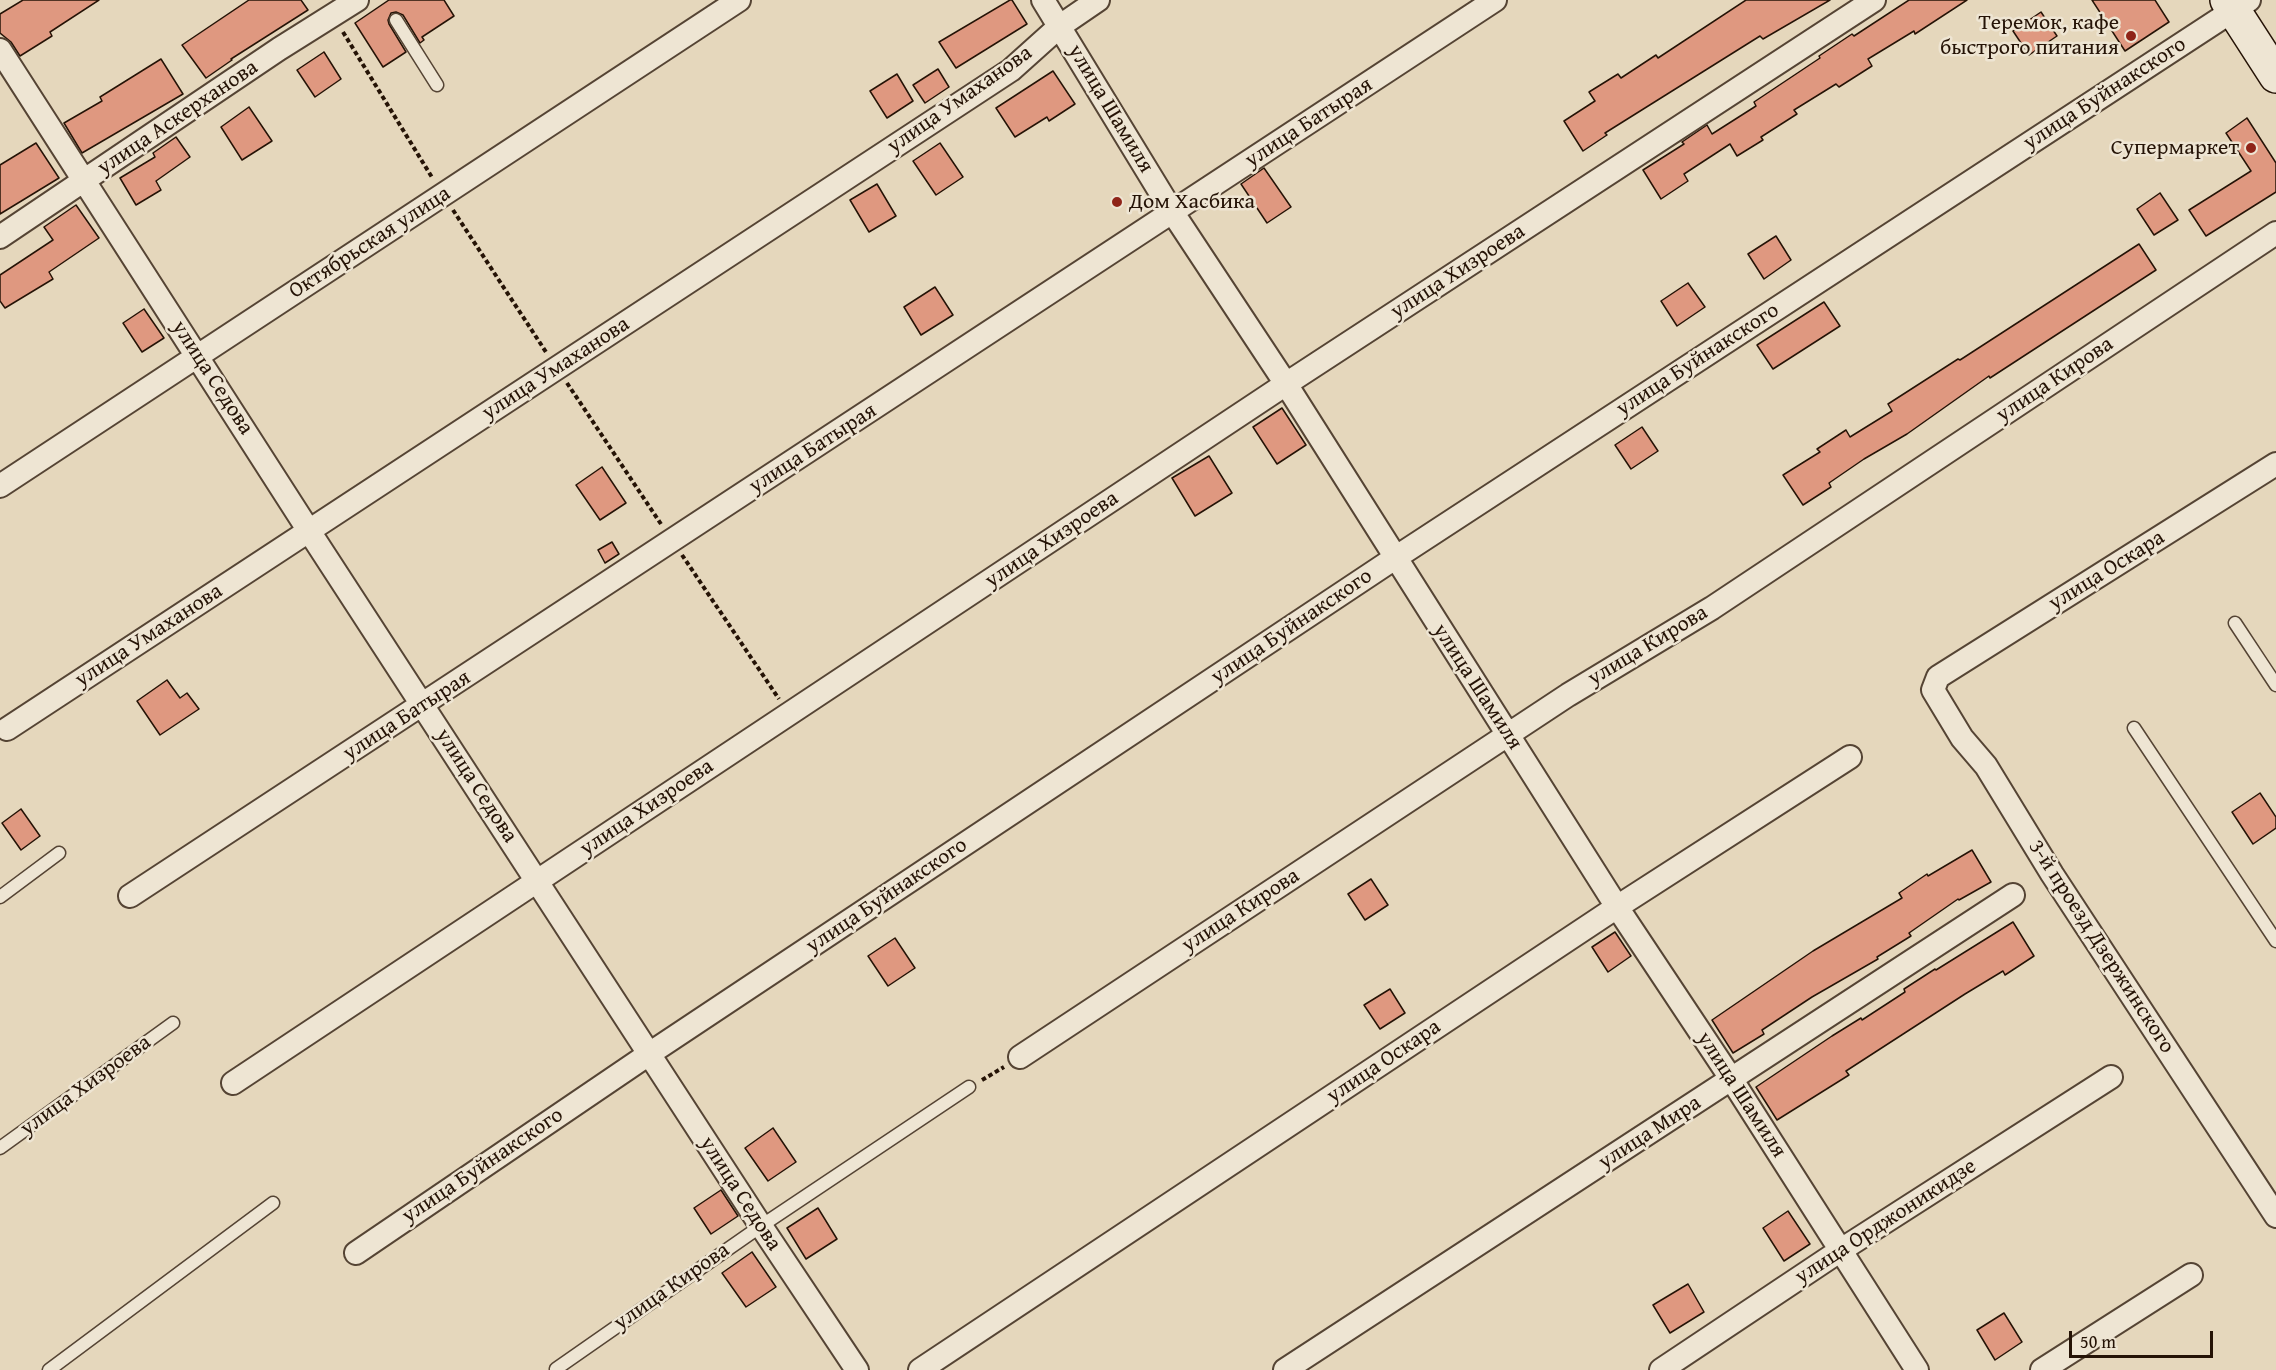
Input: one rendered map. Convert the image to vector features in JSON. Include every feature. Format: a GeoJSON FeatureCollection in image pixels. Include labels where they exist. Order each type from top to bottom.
{"type":"FeatureCollection","features":[{"type":"Feature","properties":{"kind":"main road"},"geometry":{"type":"LineString","coordinates":[[2236,3],[2276,76]]}},
{"type":"Feature","properties":{"kind":"street","name":"улица Аскерханова"},"geometry":{"type":"LineString","coordinates":[[0,237],[357,0]]}},
{"type":"Feature","properties":{"kind":"street","name":"Октябрьская улица"},"geometry":{"type":"LineString","coordinates":[[0,486],[740,0]]}},
{"type":"Feature","properties":{"kind":"street","name":"улица Шамиля"},"geometry":{"type":"LineString","coordinates":[[1043,0],[1173,213],[1286,384],[1617,907],[1732,1080],[1917,1370]]}},
{"type":"Feature","properties":{"kind":"street","name":"улица Умаханова"},"geometry":{"type":"LineString","coordinates":[[6,729],[1011,70],[1060,26],[1098,0]]}},
{"type":"Feature","properties":{"kind":"street","name":"улица Батырая"},"geometry":{"type":"LineString","coordinates":[[130,896],[1495,0]]}},
{"type":"Feature","properties":{"kind":"street","name":"улица Хизроева"},"geometry":{"type":"LineString","coordinates":[[233,1083],[1286,384],[1874,0]]}},
{"type":"Feature","properties":{"kind":"street","name":"улица Буйнакского"},"geometry":{"type":"LineString","coordinates":[[356,1253],[649,1054],[2236,3]]}},
{"type":"Feature","properties":{"kind":"street","name":"улица Седова"},"geometry":{"type":"LineString","coordinates":[[0,50],[760,1226],[857,1370]]}},
{"type":"Feature","properties":{"kind":"street","name":"улица Кирова"},"geometry":{"type":"LineString","coordinates":[[1020,1057],[1568,695],[1712,608],[2276,233]]}},
{"type":"Feature","properties":{"kind":"street","name":"улица Оскара"},"geometry":{"type":"LineString","coordinates":[[1938,677],[2276,464]]}},
{"type":"Feature","properties":{"kind":"street","name":"3-й проезд Дзержинского"},"geometry":{"type":"LineString","coordinates":[[1938,677],[1933,685],[1935,694],[1962,738],[1986,766],[2052,874],[2276,1216]]}},
{"type":"Feature","properties":{"kind":"street","name":"улица Оскара"},"geometry":{"type":"LineString","coordinates":[[920,1370],[1617,907],[1850,757]]}},
{"type":"Feature","properties":{"kind":"street","name":"улица Мира"},"geometry":{"type":"LineString","coordinates":[[1285,1370],[2013,895]]}},
{"type":"Feature","properties":{"kind":"street","name":"улица Орджоникидзе"},"geometry":{"type":"LineString","coordinates":[[1661,1370],[1841,1250],[2111,1077]]}},
{"type":"Feature","properties":{"kind":"street"},"geometry":{"type":"LineString","coordinates":[[2042,1370],[2191,1275]]}},
{"type":"Feature","properties":{"kind":"lane"},"geometry":{"type":"LineString","coordinates":[[396,20],[437,85]]}},
{"type":"Feature","properties":{"kind":"lane"},"geometry":{"type":"LineString","coordinates":[[2235,623],[2276,685]]}},
{"type":"Feature","properties":{"kind":"lane"},"geometry":{"type":"LineString","coordinates":[[2134,728],[2276,940]]}},
{"type":"Feature","properties":{"kind":"lane"},"geometry":{"type":"LineString","coordinates":[[0,897],[59,853]]}},
{"type":"Feature","properties":{"kind":"lane","name":"улица Хизроева"},"geometry":{"type":"LineString","coordinates":[[0,1148],[173,1023]]}},
{"type":"Feature","properties":{"kind":"lane","name":"улица Кирова"},"geometry":{"type":"LineString","coordinates":[[556,1369],[760,1226],[969,1087]]}},
{"type":"Feature","properties":{"kind":"lane"},"geometry":{"type":"LineString","coordinates":[[49,1370],[273,1203]]}},
{"type":"Feature","properties":{"kind":"path"},"geometry":{"type":"LineString","coordinates":[[969,1087],[1020,1057]]}},
{"type":"Feature","properties":{"kind":"building"},"geometry":{"type":"Polygon","coordinates":[[[23,0],[99,0],[50,32],[52,36],[20,56],[11,42],[0,33],[0,14],[23,0]]]}},
{"type":"Feature","properties":{"kind":"building"},"geometry":{"type":"Polygon","coordinates":[[[249,0],[301,0],[308,10],[231,59],[206,78],[182,45],[249,0]]]}},
{"type":"Feature","properties":{"kind":"building"},"geometry":{"type":"Polygon","coordinates":[[[389,0],[444,0],[454,16],[422,37],[424,40],[420,43],[403,15],[396,12],[391,13],[389,24],[406,52],[383,67],[355,23],[389,0]]]}},
{"type":"Feature","properties":{"kind":"building"},"geometry":{"type":"Polygon","coordinates":[[[1010,0],[1027,24],[956,68],[939,42],[1010,0]]]}},
{"type":"Feature","properties":{"kind":"building"},"geometry":{"type":"Polygon","coordinates":[[[1746,0],[1830,0],[1763,39],[1760,36],[1605,133],[1607,135],[1583,151],[1564,121],[1595,101],[1589,92],[1618,74],[1621,78],[1656,55],[1658,58],[1746,0]]]}},
{"type":"Feature","properties":{"kind":"building"},"geometry":{"type":"Polygon","coordinates":[[[1909,0],[1967,0],[1915,34],[1914,31],[1868,59],[1872,66],[1839,87],[1836,84],[1794,110],[1797,114],[1761,137],[1763,140],[1737,156],[1730,144],[1684,174],[1688,181],[1661,199],[1643,170],[1684,144],[1682,142],[1707,125],[1712,134],[1756,106],[1754,102],[1820,58],[1819,56],[1909,0]]]}},
{"type":"Feature","properties":{"kind":"building","name":"Теремок, кафе быстрого питания"},"geometry":{"type":"Polygon","coordinates":[[[2092,0],[2155,0],[2169,22],[2125,51],[2092,0]]]}},
{"type":"Feature","properties":{"kind":"building"},"geometry":{"type":"Polygon","coordinates":[[[2041,12],[2057,36],[2029,55],[2013,31],[2041,12]]]}},
{"type":"Feature","properties":{"kind":"building"},"geometry":{"type":"Polygon","coordinates":[[[324,52],[341,79],[315,97],[297,70],[324,52]]]}},
{"type":"Feature","properties":{"kind":"building"},"geometry":{"type":"Polygon","coordinates":[[[161,59],[183,94],[82,153],[64,123],[102,101],[100,97],[161,59]]]}},
{"type":"Feature","properties":{"kind":"building"},"geometry":{"type":"Polygon","coordinates":[[[938,69],[949,87],[925,103],[913,85],[938,69]]]}},
{"type":"Feature","properties":{"kind":"building"},"geometry":{"type":"Polygon","coordinates":[[[1053,71],[1075,104],[1049,121],[1047,117],[1015,137],[996,108],[1053,71]]]}},
{"type":"Feature","properties":{"kind":"building"},"geometry":{"type":"Polygon","coordinates":[[[897,74],[913,101],[887,118],[870,91],[897,74]]]}},
{"type":"Feature","properties":{"kind":"building"},"geometry":{"type":"Polygon","coordinates":[[[249,107],[272,141],[242,160],[221,127],[249,107]]]}},
{"type":"Feature","properties":{"kind":"building"},"geometry":{"type":"Polygon","coordinates":[[[2247,118],[2276,163],[2276,192],[2206,236],[2189,210],[2251,171],[2226,133],[2247,118]]]}},
{"type":"Feature","properties":{"kind":"building"},"geometry":{"type":"Polygon","coordinates":[[[176,137],[190,157],[156,181],[161,190],[136,205],[120,178],[155,157],[153,153],[176,137]]]}},
{"type":"Feature","properties":{"kind":"building"},"geometry":{"type":"Polygon","coordinates":[[[36,143],[59,178],[0,214],[0,165],[36,143]]]}},
{"type":"Feature","properties":{"kind":"building"},"geometry":{"type":"Polygon","coordinates":[[[940,143],[963,177],[936,195],[913,161],[940,143]]]}},
{"type":"Feature","properties":{"kind":"building"},"geometry":{"type":"Polygon","coordinates":[[[1264,168],[1291,207],[1267,223],[1241,184],[1264,168]]]}},
{"type":"Feature","properties":{"kind":"building"},"geometry":{"type":"Polygon","coordinates":[[[877,184],[896,216],[869,232],[850,200],[877,184]]]}},
{"type":"Feature","properties":{"kind":"building"},"geometry":{"type":"Polygon","coordinates":[[[2160,193],[2178,220],[2154,235],[2137,209],[2160,193]]]}},
{"type":"Feature","properties":{"kind":"building"},"geometry":{"type":"Polygon","coordinates":[[[76,205],[99,238],[49,272],[53,279],[5,308],[0,301],[0,275],[53,240],[44,227],[76,205]]]}},
{"type":"Feature","properties":{"kind":"building"},"geometry":{"type":"Polygon","coordinates":[[[1776,236],[1791,260],[1764,279],[1748,254],[1776,236]]]}},
{"type":"Feature","properties":{"kind":"building"},"geometry":{"type":"Polygon","coordinates":[[[2139,244],[2156,270],[1990,378],[1989,376],[1907,434],[1864,459],[1829,483],[1831,487],[1803,505],[1783,475],[1820,452],[1817,449],[1846,430],[1850,437],[1892,411],[1888,404],[2139,244]]]}},
{"type":"Feature","properties":{"kind":"building"},"geometry":{"type":"Polygon","coordinates":[[[1688,283],[1705,307],[1677,326],[1661,301],[1688,283]]]}},
{"type":"Feature","properties":{"kind":"building"},"geometry":{"type":"Polygon","coordinates":[[[935,287],[953,315],[921,335],[904,307],[935,287]]]}},
{"type":"Feature","properties":{"kind":"building"},"geometry":{"type":"Polygon","coordinates":[[[1824,302],[1840,326],[1773,369],[1757,345],[1824,302]]]}},
{"type":"Feature","properties":{"kind":"building"},"geometry":{"type":"Polygon","coordinates":[[[144,309],[164,338],[142,352],[123,323],[144,309]]]}},
{"type":"Feature","properties":{"kind":"building"},"geometry":{"type":"Polygon","coordinates":[[[1282,408],[1306,445],[1277,464],[1253,427],[1282,408]]]}},
{"type":"Feature","properties":{"kind":"building"},"geometry":{"type":"Polygon","coordinates":[[[1642,427],[1658,451],[1631,469],[1615,445],[1642,427]]]}},
{"type":"Feature","properties":{"kind":"building"},"geometry":{"type":"Polygon","coordinates":[[[1209,456],[1232,493],[1195,516],[1172,478],[1209,456]]]}},
{"type":"Feature","properties":{"kind":"building"},"geometry":{"type":"Polygon","coordinates":[[[602,467],[626,503],[600,520],[576,485],[602,467]]]}},
{"type":"Feature","properties":{"kind":"building"},"geometry":{"type":"Polygon","coordinates":[[[612,542],[619,554],[605,563],[598,550],[612,542]]]}},
{"type":"Feature","properties":{"kind":"building"},"geometry":{"type":"Polygon","coordinates":[[[167,680],[180,698],[187,693],[199,709],[160,735],[137,701],[167,680]]]}},
{"type":"Feature","properties":{"kind":"building"},"geometry":{"type":"Polygon","coordinates":[[[2260,793],[2276,817],[2276,828],[2253,844],[2232,812],[2260,793]]]}},
{"type":"Feature","properties":{"kind":"building"},"geometry":{"type":"Polygon","coordinates":[[[21,809],[40,836],[21,850],[2,823],[21,809]]]}},
{"type":"Feature","properties":{"kind":"building"},"geometry":{"type":"Polygon","coordinates":[[[1972,850],[1991,882],[1958,899],[1909,933],[1911,936],[1877,957],[1878,959],[1812,997],[1762,1030],[1764,1034],[1733,1053],[1712,1020],[1813,951],[1902,898],[1899,893],[1927,874],[1928,876],[1972,850]]]}},
{"type":"Feature","properties":{"kind":"building"},"geometry":{"type":"Polygon","coordinates":[[[1371,879],[1388,905],[1365,920],[1348,894],[1371,879]]]}},
{"type":"Feature","properties":{"kind":"building"},"geometry":{"type":"Polygon","coordinates":[[[2013,922],[2034,956],[2005,975],[2003,971],[1965,994],[1846,1071],[1849,1075],[1777,1120],[1756,1087],[1832,1036],[1905,992],[1904,989],[1935,969],[2013,922]]]}},
{"type":"Feature","properties":{"kind":"building"},"geometry":{"type":"Polygon","coordinates":[[[1615,932],[1631,956],[1608,972],[1592,947],[1615,932]]]}},
{"type":"Feature","properties":{"kind":"building"},"geometry":{"type":"Polygon","coordinates":[[[895,938],[915,968],[888,986],[868,956],[895,938]]]}},
{"type":"Feature","properties":{"kind":"building"},"geometry":{"type":"Polygon","coordinates":[[[1390,989],[1405,1013],[1380,1029],[1364,1005],[1390,989]]]}},
{"type":"Feature","properties":{"kind":"building"},"geometry":{"type":"Polygon","coordinates":[[[773,1128],[796,1162],[768,1181],[745,1148],[773,1128]]]}},
{"type":"Feature","properties":{"kind":"building"},"geometry":{"type":"Polygon","coordinates":[[[721,1190],[738,1216],[711,1234],[694,1208],[721,1190]]]}},
{"type":"Feature","properties":{"kind":"building"},"geometry":{"type":"Polygon","coordinates":[[[818,1208],[837,1239],[806,1259],[787,1228],[818,1208]]]}},
{"type":"Feature","properties":{"kind":"building"},"geometry":{"type":"Polygon","coordinates":[[[1788,1211],[1810,1244],[1784,1261],[1763,1228],[1788,1211]]]}},
{"type":"Feature","properties":{"kind":"building"},"geometry":{"type":"Polygon","coordinates":[[[752,1252],[776,1287],[746,1307],[722,1273],[752,1252]]]}},
{"type":"Feature","properties":{"kind":"building"},"geometry":{"type":"Polygon","coordinates":[[[1688,1284],[1704,1312],[1670,1333],[1653,1305],[1688,1284]]]}},
{"type":"Feature","properties":{"kind":"building"},"geometry":{"type":"Polygon","coordinates":[[[2004,1313],[2022,1342],[1995,1360],[1977,1330],[2004,1313]]]}},
{"type":"Feature","properties":{"kind":"place","name":"Теремок, кафе быстрого питания"},"geometry":{"type":"Point","coordinates":[2131,36]}},
{"type":"Feature","properties":{"kind":"place","name":"Супермаркет"},"geometry":{"type":"Point","coordinates":[2251,148]}},
{"type":"Feature","properties":{"kind":"place","name":"Дом Хасбика"},"geometry":{"type":"Point","coordinates":[1117,202]}}]}
